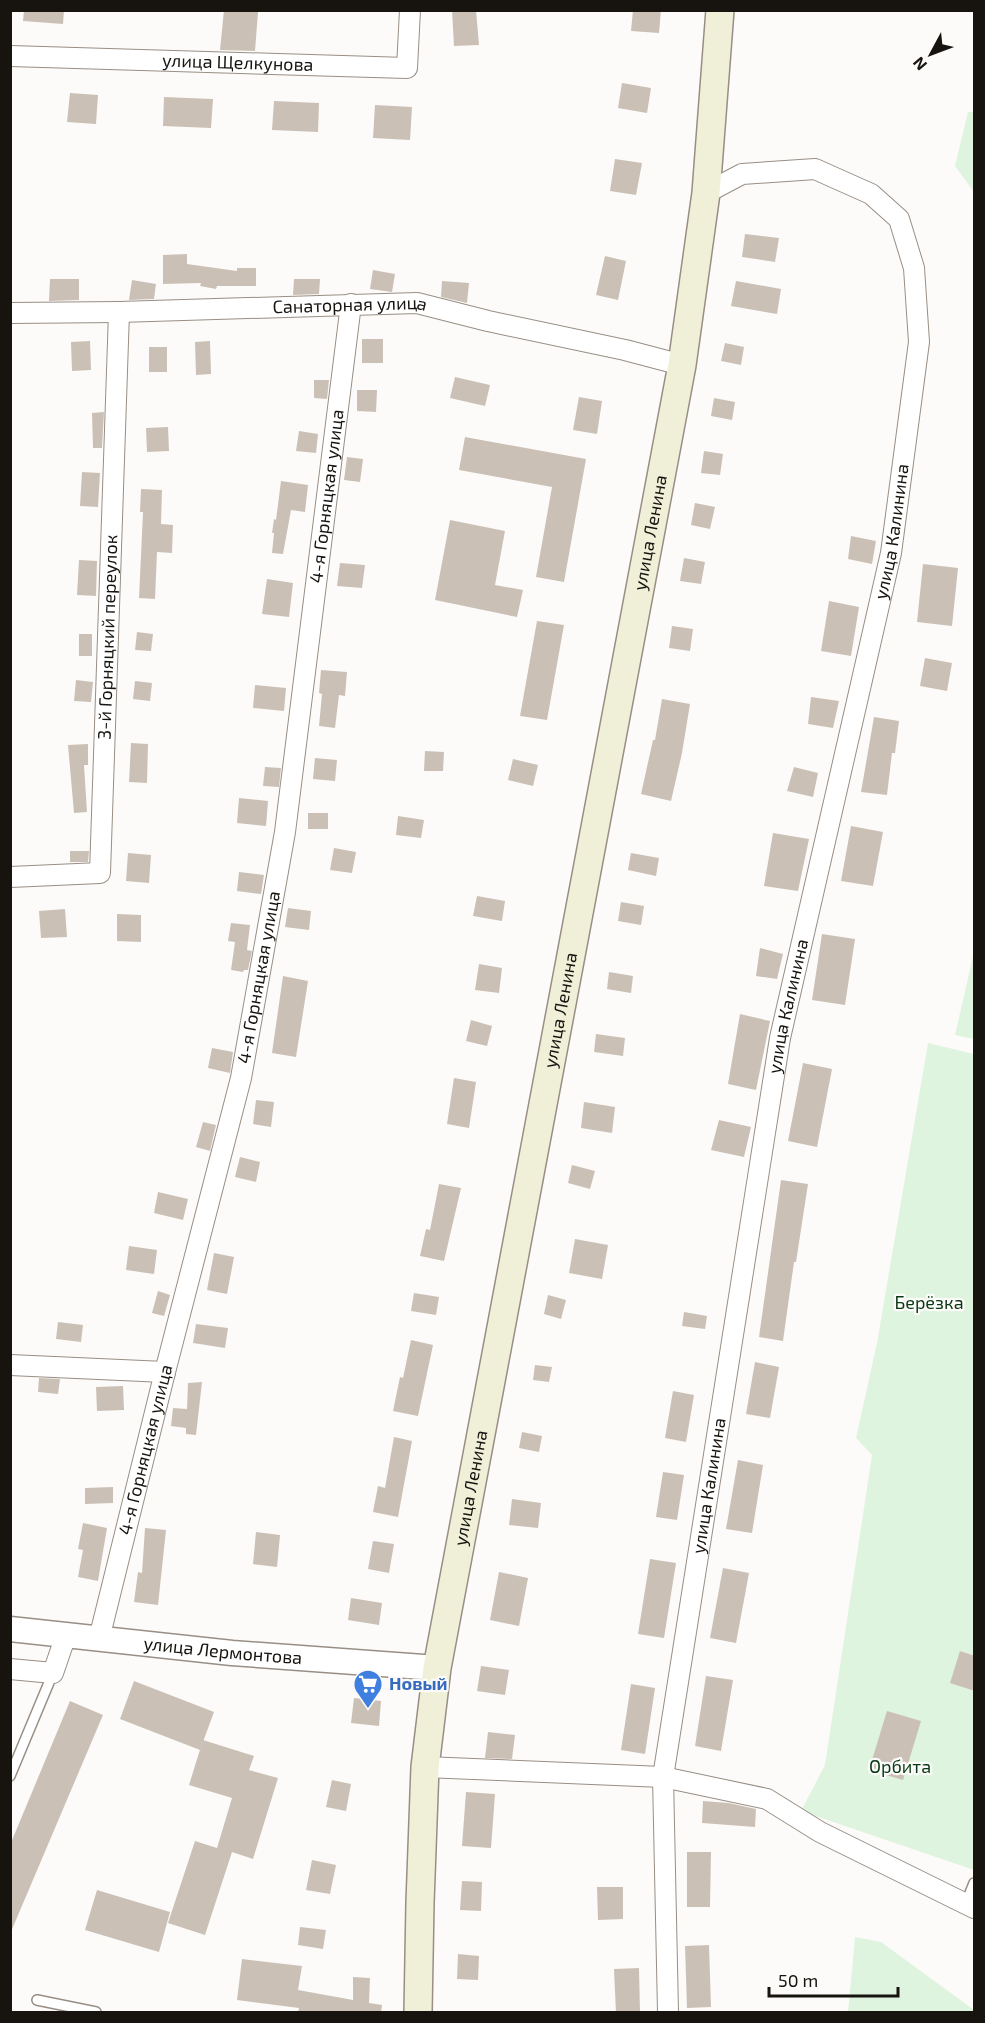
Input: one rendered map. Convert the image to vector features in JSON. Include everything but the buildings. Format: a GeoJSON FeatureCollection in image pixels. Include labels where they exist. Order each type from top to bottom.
{"type":"FeatureCollection","features":[{"type":"Feature","properties":{"kind":"main road","name":"улица Ленина"},"geometry":{"type":"LineString","coordinates":[[418,2013],[425,1767],[437,1668],[682,365],[706,193],[720,10]]}},
{"type":"Feature","properties":{"kind":"street","name":"улица Щелкунова"},"geometry":{"type":"LineString","coordinates":[[10,56],[407,68],[410,10]]}},
{"type":"Feature","properties":{"kind":"street","name":"улица Калинина"},"geometry":{"type":"LineString","coordinates":[[668,2013],[663,1777],[780,1038],[891,553],[919,342],[914,268],[899,219],[872,194],[815,169],[742,174],[706,193]]}},
{"type":"Feature","properties":{"kind":"street","name":"Санаторная улица"},"geometry":{"type":"LineString","coordinates":[[10,313],[417,303],[682,365]]}},
{"type":"Feature","properties":{"kind":"street","name":"4-я Горняцкая улица"},"geometry":{"type":"LineString","coordinates":[[99,1639],[241,1078],[283,844],[351,304]]}},
{"type":"Feature","properties":{"kind":"street","name":"3-й Горняцкий переулок"},"geometry":{"type":"LineString","coordinates":[[10,877],[99,873],[119,312]]}},
{"type":"Feature","properties":{"kind":"street"},"geometry":{"type":"LineString","coordinates":[[10,1365],[165,1372]]}},
{"type":"Feature","properties":{"kind":"street","name":"улица Лермонтова"},"geometry":{"type":"LineString","coordinates":[[10,1629],[232,1653],[437,1668]]}},
{"type":"Feature","properties":{"kind":"street"},"geometry":{"type":"LineString","coordinates":[[10,1670],[53,1673],[66,1635]]}},
{"type":"Feature","properties":{"kind":"street"},"geometry":{"type":"LineString","coordinates":[[425,1767],[663,1777],[767,1799],[820,1832],[970,1905]]}},
{"type":"Feature","properties":{"kind":"lane"},"geometry":{"type":"LineString","coordinates":[[10,1776],[53,1673]]}},
{"type":"Feature","properties":{"kind":"lane"},"geometry":{"type":"LineString","coordinates":[[970,1905],[975,1882]]}},
{"type":"Feature","properties":{"kind":"lane"},"geometry":{"type":"LineString","coordinates":[[37,2000],[96,2013]]}},
{"type":"Feature","properties":{"kind":"green space"},"geometry":{"type":"Polygon","coordinates":[[[968,112],[974,112],[974,192],[955,166],[968,112]]]}},
{"type":"Feature","properties":{"kind":"green space"},"geometry":{"type":"Polygon","coordinates":[[[974,952],[974,1039],[955,1035],[974,952]]]}},
{"type":"Feature","properties":{"kind":"green space","name":"Орбита"},"geometry":{"type":"Polygon","coordinates":[[[928,1043],[974,1054],[974,1870],[801,1811],[825,1765],[872,1455],[856,1438],[877,1343],[928,1043]]]}},
{"type":"Feature","properties":{"kind":"green space"},"geometry":{"type":"Polygon","coordinates":[[[855,1937],[881,1942],[974,2012],[848,2012],[855,1937]]]}},
{"type":"Feature","properties":{"kind":"place","name":"Новый"},"geometry":{"type":"Point","coordinates":[368,1710]}},
{"type":"Feature","properties":{"kind":"park label","name":"Берёзка"},"geometry":{"type":"Point","coordinates":[929,1303]}}]}
